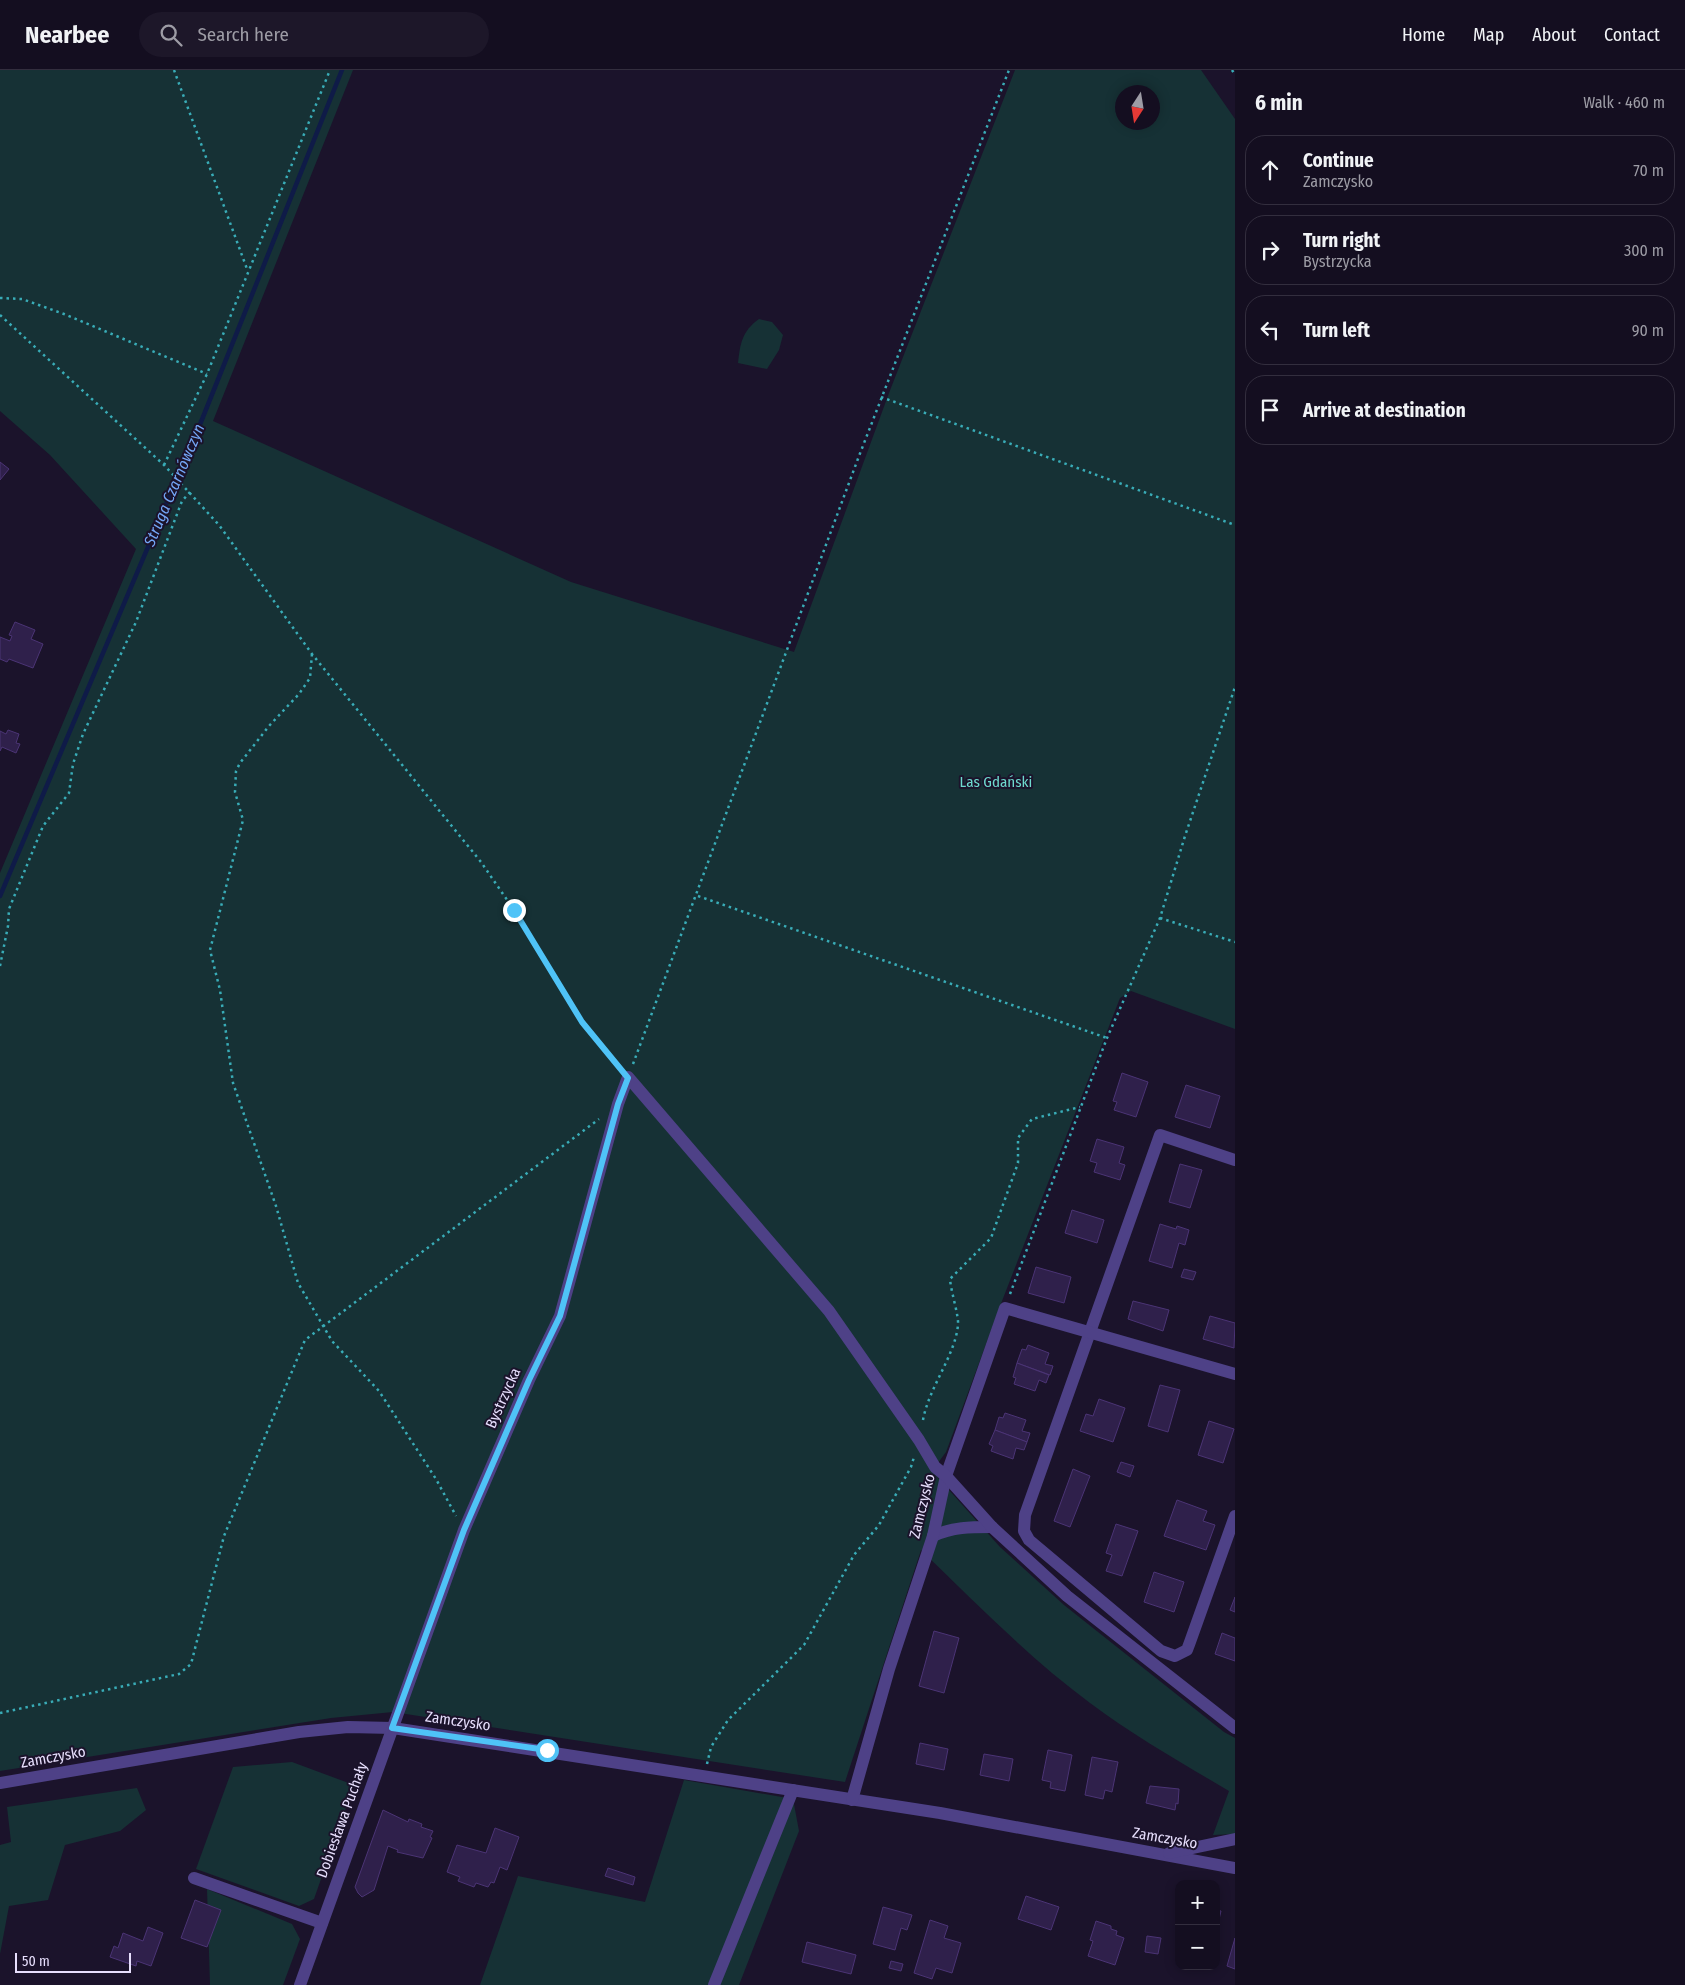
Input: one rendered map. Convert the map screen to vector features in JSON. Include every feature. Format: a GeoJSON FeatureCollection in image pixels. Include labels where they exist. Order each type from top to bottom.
{"type":"FeatureCollection","features":[{"type":"Feature","properties":{"kind":"street","name":"Bystrzycka"},"geometry":{"type":"LineString","coordinates":[[392,1728],[464,1530],[529,1380],[560,1316],[618,1104],[628,1078]]}},
{"type":"Feature","properties":{"kind":"street"},"geometry":{"type":"LineString","coordinates":[[628,1078],[829,1312],[919,1440],[935,1467],[946,1476],[992,1527],[1067,1596],[1235,1728]]}},
{"type":"Feature","properties":{"kind":"street"},"geometry":{"type":"LineString","coordinates":[[1235,1160],[1160,1135],[1025,1515],[1023,1526],[1026,1536],[1160,1652],[1175,1656],[1186,1650],[1190,1642],[1235,1516]]}},
{"type":"Feature","properties":{"kind":"street"},"geometry":{"type":"LineString","coordinates":[[1006,1308],[1235,1374]]}},
{"type":"Feature","properties":{"kind":"street","name":"Zamczysko"},"geometry":{"type":"LineString","coordinates":[[852,1800],[889,1670],[933,1536],[946,1476],[1006,1308]]}},
{"type":"Feature","properties":{"kind":"street"},"geometry":{"type":"LineString","coordinates":[[933,1536],[948,1530],[964,1527],[992,1527]]}},
{"type":"Feature","properties":{"kind":"street","name":"Zamczysko"},"geometry":{"type":"LineString","coordinates":[[0,1782],[299,1732],[348,1727],[392,1728],[950,1815],[1235,1868]]}},
{"type":"Feature","properties":{"kind":"street","name":"Dobiesława Puchały"},"geometry":{"type":"LineString","coordinates":[[300,1985],[392,1728]]}},
{"type":"Feature","properties":{"kind":"street"},"geometry":{"type":"LineString","coordinates":[[714,1985],[793,1790]]}},
{"type":"Feature","properties":{"kind":"street"},"geometry":{"type":"LineString","coordinates":[[1161,1854],[1235,1839]]}},
{"type":"Feature","properties":{"kind":"street"},"geometry":{"type":"LineString","coordinates":[[194,1878],[322,1923]]}},
{"type":"Feature","properties":{"kind":"path"},"geometry":{"type":"LineString","coordinates":[[174,70],[248,270]]}},
{"type":"Feature","properties":{"kind":"path"},"geometry":{"type":"LineString","coordinates":[[164,464],[207,374],[330,70]]}},
{"type":"Feature","properties":{"kind":"path"},"geometry":{"type":"LineString","coordinates":[[0,315],[164,464],[219,525],[312,654],[480,862],[514,910],[582,1022],[628,1078],[881,397],[1009,70]]}},
{"type":"Feature","properties":{"kind":"path"},"geometry":{"type":"LineString","coordinates":[[1232,70],[1235,75]]}},
{"type":"Feature","properties":{"kind":"path"},"geometry":{"type":"LineString","coordinates":[[0,298],[22,300],[64,314],[207,374]]}},
{"type":"Feature","properties":{"kind":"path"},"geometry":{"type":"LineString","coordinates":[[881,397],[1235,525]]}},
{"type":"Feature","properties":{"kind":"path"},"geometry":{"type":"LineString","coordinates":[[0,966],[8,926],[9,909],[43,826],[69,793],[73,764],[83,734],[136,622],[182,501],[190,492]]}},
{"type":"Feature","properties":{"kind":"path"},"geometry":{"type":"LineString","coordinates":[[312,654],[310,678],[299,694],[269,726],[240,763],[236,771],[234,792],[243,820],[210,950],[220,990],[233,1083],[276,1206],[298,1283],[332,1342],[379,1391],[436,1479],[464,1530]]}},
{"type":"Feature","properties":{"kind":"path"},"geometry":{"type":"LineString","coordinates":[[1006,1308],[1107,1038],[1160,918],[1185,836],[1235,687]]}},
{"type":"Feature","properties":{"kind":"path"},"geometry":{"type":"LineString","coordinates":[[697,896],[1107,1038]]}},
{"type":"Feature","properties":{"kind":"path"},"geometry":{"type":"LineString","coordinates":[[1160,918],[1235,942]]}},
{"type":"Feature","properties":{"kind":"path"},"geometry":{"type":"LineString","coordinates":[[0,1713],[179,1674],[191,1664],[224,1536],[304,1340],[618,1104]]}},
{"type":"Feature","properties":{"kind":"green space","name":"Las Gdański"},"geometry":{"type":"Polygon","coordinates":[[[0,70],[353,70],[213,421],[571,582],[794,652],[889,393],[1015,70],[1201,70],[1235,119],[1235,1029],[1131,991],[1120,998],[1002,1301],[946,1452],[932,1471],[1000,1547],[1064,1605],[1224,1732],[1235,1738],[1235,1834],[1213,1835],[1229,1791],[1124,1727],[1067,1686],[1003,1629],[921,1550],[845,1782],[393,1712],[331,1718],[0,1771],[0,873],[136,549],[50,455],[0,411],[0,70]]]}},
{"type":"Feature","properties":{"kind":"green space"},"geometry":{"type":"Polygon","coordinates":[[[759,319],[772,322],[783,335],[779,350],[767,369],[738,363],[745,333],[759,319]]]}},
{"type":"Feature","properties":{"kind":"green space"},"geometry":{"type":"Polygon","coordinates":[[[292,1762],[354,1785],[314,1899],[299,1906],[196,1869],[233,1767],[292,1762]]]}},
{"type":"Feature","properties":{"kind":"green space"},"geometry":{"type":"Polygon","coordinates":[[[684,1780],[793,1799],[799,1831],[739,1985],[480,1985],[518,1876],[645,1902],[684,1780]]]}},
{"type":"Feature","properties":{"kind":"green space"},"geometry":{"type":"Polygon","coordinates":[[[137,1788],[146,1810],[120,1831],[65,1845],[48,1900],[9,1906],[0,1954],[0,1845],[11,1842],[7,1807],[137,1788]]]}},
{"type":"Feature","properties":{"kind":"green space"},"geometry":{"type":"Polygon","coordinates":[[[207,1889],[292,1924],[300,1939],[283,1985],[210,1985],[207,1889]]]}},
{"type":"Feature","properties":{"kind":"building"},"geometry":{"type":"Polygon","coordinates":[[[0,462],[9,469],[0,480],[0,462]]]}},
{"type":"Feature","properties":{"kind":"building"},"geometry":{"type":"Polygon","coordinates":[[[15,622],[35,630],[31,639],[43,644],[33,668],[9,659],[7,662],[0,659],[0,637],[10,641],[12,636],[9,635],[15,622]]]}},
{"type":"Feature","properties":{"kind":"building"},"geometry":{"type":"Polygon","coordinates":[[[8,730],[19,734],[16,743],[20,744],[16,753],[2,747],[0,751],[0,731],[6,734],[8,730]]]}},
{"type":"Feature","properties":{"kind":"building"},"geometry":{"type":"Polygon","coordinates":[[[1122,1073],[1148,1082],[1136,1117],[1114,1110],[1117,1102],[1113,1101],[1122,1073]]]}},
{"type":"Feature","properties":{"kind":"building"},"geometry":{"type":"Polygon","coordinates":[[[1186,1085],[1220,1096],[1210,1128],[1175,1117],[1186,1085]]]}},
{"type":"Feature","properties":{"kind":"building"},"geometry":{"type":"Polygon","coordinates":[[[1097,1139],[1124,1147],[1119,1163],[1125,1165],[1120,1180],[1094,1172],[1097,1163],[1090,1161],[1097,1139]]]}},
{"type":"Feature","properties":{"kind":"building"},"geometry":{"type":"Polygon","coordinates":[[[1180,1164],[1202,1170],[1190,1208],[1169,1202],[1180,1164]]]}},
{"type":"Feature","properties":{"kind":"building"},"geometry":{"type":"Polygon","coordinates":[[[1072,1210],[1104,1220],[1097,1243],[1065,1233],[1072,1210]]]}},
{"type":"Feature","properties":{"kind":"building"},"geometry":{"type":"Polygon","coordinates":[[[1160,1224],[1176,1229],[1177,1226],[1189,1230],[1185,1245],[1179,1243],[1172,1268],[1149,1261],[1160,1224]]]}},
{"type":"Feature","properties":{"kind":"building"},"geometry":{"type":"Polygon","coordinates":[[[1036,1267],[1071,1277],[1064,1303],[1028,1293],[1036,1267]]]}},
{"type":"Feature","properties":{"kind":"building"},"geometry":{"type":"Polygon","coordinates":[[[1184,1269],[1196,1272],[1193,1280],[1181,1277],[1184,1269]]]}},
{"type":"Feature","properties":{"kind":"building"},"geometry":{"type":"Polygon","coordinates":[[[1133,1301],[1169,1310],[1163,1331],[1128,1319],[1133,1301]]]}},
{"type":"Feature","properties":{"kind":"building"},"geometry":{"type":"Polygon","coordinates":[[[1210,1316],[1235,1323],[1234,1348],[1203,1339],[1210,1316]]]}},
{"type":"Feature","properties":{"kind":"building"},"geometry":{"type":"Polygon","coordinates":[[[1028,1345],[1049,1353],[1045,1364],[1053,1366],[1050,1375],[1017,1363],[1022,1349],[1026,1350],[1028,1345]]]}},
{"type":"Feature","properties":{"kind":"building"},"geometry":{"type":"Polygon","coordinates":[[[1017,1363],[1049,1375],[1046,1383],[1039,1380],[1035,1391],[1014,1384],[1016,1378],[1013,1377],[1017,1363]]]}},
{"type":"Feature","properties":{"kind":"building"},"geometry":{"type":"Polygon","coordinates":[[[1160,1385],[1180,1390],[1168,1432],[1148,1426],[1160,1385]]]}},
{"type":"Feature","properties":{"kind":"building"},"geometry":{"type":"Polygon","coordinates":[[[1099,1399],[1125,1408],[1113,1442],[1080,1431],[1086,1414],[1093,1416],[1099,1399]]]}},
{"type":"Feature","properties":{"kind":"building"},"geometry":{"type":"Polygon","coordinates":[[[1005,1413],[1026,1420],[1022,1431],[1030,1433],[1027,1442],[995,1430],[999,1417],[1003,1418],[1005,1413]]]}},
{"type":"Feature","properties":{"kind":"building"},"geometry":{"type":"Polygon","coordinates":[[[1209,1421],[1234,1429],[1223,1463],[1198,1455],[1209,1421]]]}},
{"type":"Feature","properties":{"kind":"building"},"geometry":{"type":"Polygon","coordinates":[[[995,1430],[1027,1442],[1024,1450],[1016,1448],[1013,1459],[991,1451],[993,1446],[989,1444],[995,1430]]]}},
{"type":"Feature","properties":{"kind":"building"},"geometry":{"type":"Polygon","coordinates":[[[1121,1462],[1134,1466],[1130,1477],[1117,1472],[1121,1462]]]}},
{"type":"Feature","properties":{"kind":"building"},"geometry":{"type":"Polygon","coordinates":[[[1073,1469],[1090,1476],[1070,1527],[1054,1521],[1073,1469]]]}},
{"type":"Feature","properties":{"kind":"building"},"geometry":{"type":"Polygon","coordinates":[[[1177,1500],[1207,1511],[1203,1521],[1215,1525],[1206,1550],[1164,1536],[1177,1500]]]}},
{"type":"Feature","properties":{"kind":"building"},"geometry":{"type":"Polygon","coordinates":[[[1116,1524],[1138,1531],[1122,1576],[1106,1571],[1112,1555],[1106,1553],[1116,1524]]]}},
{"type":"Feature","properties":{"kind":"building"},"geometry":{"type":"Polygon","coordinates":[[[1154,1572],[1184,1582],[1174,1612],[1144,1602],[1154,1572]]]}},
{"type":"Feature","properties":{"kind":"building"},"geometry":{"type":"Polygon","coordinates":[[[1235,1597],[1235,1612],[1230,1610],[1235,1597]]]}},
{"type":"Feature","properties":{"kind":"building"},"geometry":{"type":"Polygon","coordinates":[[[934,1631],[959,1638],[944,1693],[919,1686],[934,1631]]]}},
{"type":"Feature","properties":{"kind":"building"},"geometry":{"type":"Polygon","coordinates":[[[1222,1633],[1235,1638],[1235,1661],[1215,1654],[1222,1633]]]}},
{"type":"Feature","properties":{"kind":"building"},"geometry":{"type":"Polygon","coordinates":[[[920,1743],[948,1749],[944,1770],[916,1764],[920,1743]]]}},
{"type":"Feature","properties":{"kind":"building"},"geometry":{"type":"Polygon","coordinates":[[[1048,1750],[1072,1755],[1065,1791],[1050,1788],[1051,1782],[1042,1780],[1048,1750]]]}},
{"type":"Feature","properties":{"kind":"building"},"geometry":{"type":"Polygon","coordinates":[[[984,1754],[1013,1759],[1009,1781],[980,1775],[984,1754]]]}},
{"type":"Feature","properties":{"kind":"building"},"geometry":{"type":"Polygon","coordinates":[[[1092,1757],[1118,1762],[1112,1792],[1105,1790],[1103,1799],[1085,1795],[1092,1757]]]}},
{"type":"Feature","properties":{"kind":"building"},"geometry":{"type":"Polygon","coordinates":[[[1150,1786],[1179,1789],[1178,1804],[1176,1803],[1175,1810],[1146,1803],[1150,1786]]]}},
{"type":"Feature","properties":{"kind":"building"},"geometry":{"type":"Polygon","coordinates":[[[383,1810],[408,1822],[409,1819],[422,1824],[421,1827],[433,1831],[430,1837],[432,1838],[423,1858],[397,1852],[398,1850],[388,1846],[374,1890],[362,1897],[355,1887],[383,1810]]]}},
{"type":"Feature","properties":{"kind":"building"},"geometry":{"type":"Polygon","coordinates":[[[495,1828],[519,1837],[507,1870],[500,1867],[494,1883],[491,1882],[488,1887],[476,1883],[474,1887],[458,1881],[460,1877],[447,1872],[457,1845],[486,1853],[495,1828]]]}},
{"type":"Feature","properties":{"kind":"building"},"geometry":{"type":"Polygon","coordinates":[[[608,1868],[635,1877],[633,1885],[605,1876],[608,1868]]]}},
{"type":"Feature","properties":{"kind":"building"},"geometry":{"type":"Polygon","coordinates":[[[1026,1896],[1059,1907],[1051,1930],[1018,1919],[1026,1896]]]}},
{"type":"Feature","properties":{"kind":"building"},"geometry":{"type":"Polygon","coordinates":[[[195,1900],[221,1910],[207,1947],[181,1938],[195,1900]]]}},
{"type":"Feature","properties":{"kind":"building"},"geometry":{"type":"Polygon","coordinates":[[[883,1907],[912,1915],[907,1930],[901,1928],[895,1950],[873,1944],[883,1907]]]}},
{"type":"Feature","properties":{"kind":"building"},"geometry":{"type":"Polygon","coordinates":[[[930,1920],[948,1926],[944,1938],[961,1943],[952,1973],[936,1968],[932,1979],[914,1973],[930,1920]]]}},
{"type":"Feature","properties":{"kind":"building"},"geometry":{"type":"Polygon","coordinates":[[[1096,1921],[1111,1926],[1111,1929],[1117,1931],[1116,1935],[1124,1938],[1115,1965],[1088,1956],[1093,1941],[1090,1940],[1096,1921]]]}},
{"type":"Feature","properties":{"kind":"building"},"geometry":{"type":"Polygon","coordinates":[[[148,1927],[163,1933],[151,1966],[137,1961],[136,1966],[110,1957],[114,1946],[118,1948],[123,1933],[143,1941],[148,1927]]]}},
{"type":"Feature","properties":{"kind":"building"},"geometry":{"type":"Polygon","coordinates":[[[1147,1936],[1161,1938],[1158,1954],[1145,1952],[1147,1936]]]}},
{"type":"Feature","properties":{"kind":"building"},"geometry":{"type":"Polygon","coordinates":[[[1235,1938],[1235,1969],[1227,1966],[1235,1938]]]}},
{"type":"Feature","properties":{"kind":"building"},"geometry":{"type":"Polygon","coordinates":[[[807,1942],[856,1955],[851,1974],[802,1962],[807,1942]]]}},
{"type":"Feature","properties":{"kind":"building"},"geometry":{"type":"Polygon","coordinates":[[[891,1961],[903,1964],[901,1971],[889,1968],[891,1961]]]}},
{"type":"Feature","properties":{"kind":"waterway","name":"Struga Czarnówczyn"},"geometry":{"type":"LineString","coordinates":[[0,896],[201,422],[342,70]]}},
{"type":"Feature","properties":{"kind":"route"},"geometry":{"type":"LineString","coordinates":[[514,910],[582,1022],[628,1078],[618,1104],[560,1316],[529,1380],[464,1530],[392,1728],[547,1750]]}}]}
